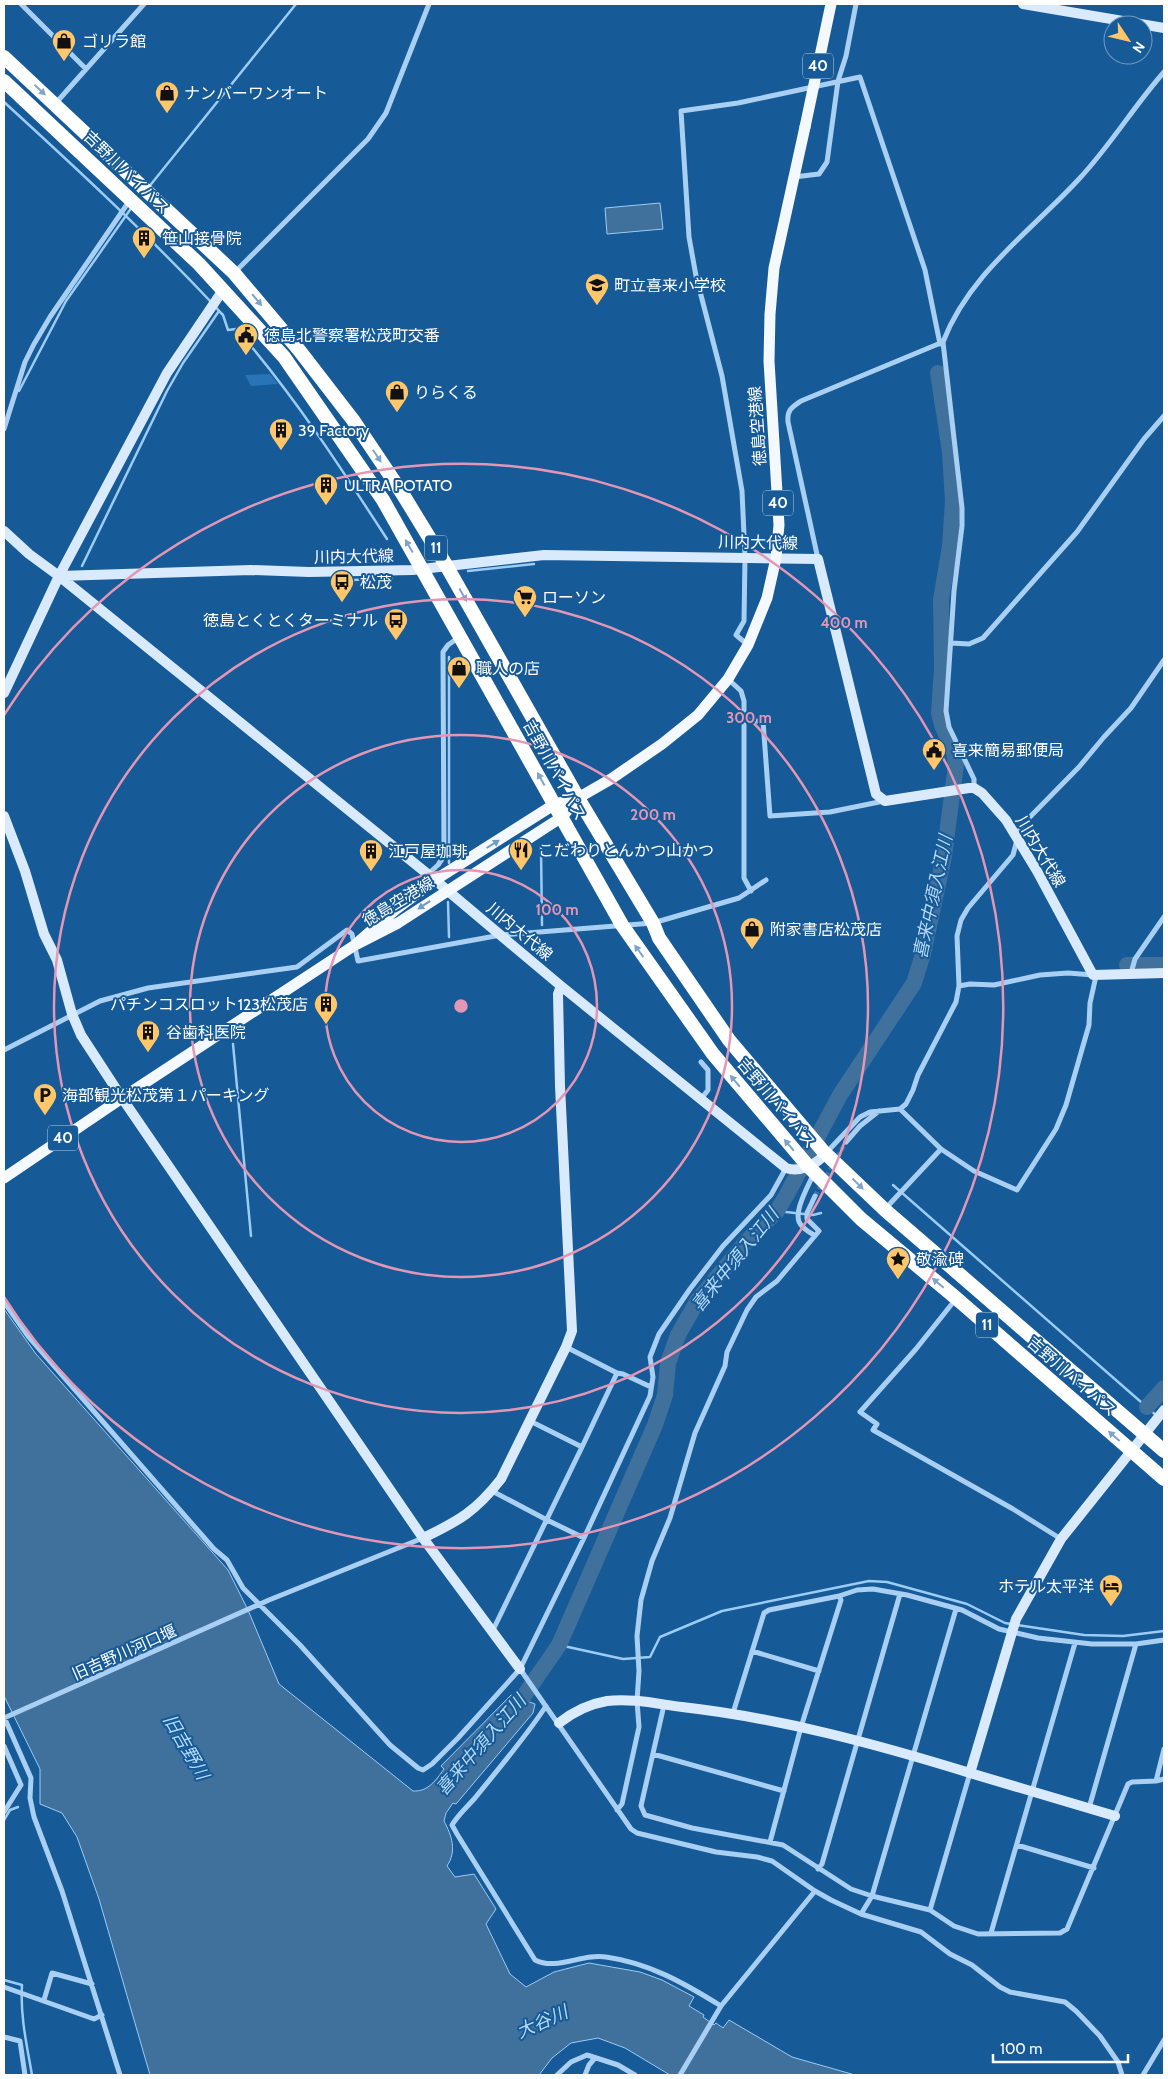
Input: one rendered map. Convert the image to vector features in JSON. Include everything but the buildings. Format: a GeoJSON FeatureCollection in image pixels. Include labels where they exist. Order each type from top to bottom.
{"type":"FeatureCollection","features":[{"type":"Feature","properties":{"kind":"highway","name":"吉野川バイパス"},"geometry":{"type":"LineString","coordinates":[[4,57],[234,273],[299,350],[353,420],[402,493],[446,565],[578,798],[653,923],[659,938],[729,1040],[782,1104],[817,1163],[861,1219],[956,1298],[1164,1479]]}},
{"type":"Feature","properties":{"kind":"highway","name":"吉野川バイパス"},"geometry":{"type":"LineString","coordinates":[[4,81],[223,290],[289,365],[383,500],[622,925],[713,1054],[767,1118],[817,1163],[885,1210],[1148,1430],[1164,1451]]}},
{"type":"Feature","properties":{"kind":"main road","name":"徳島空港線"},"geometry":{"type":"LineString","coordinates":[[4,1178],[355,945],[398,923],[558,811],[611,779],[662,744],[698,716],[728,679],[748,645],[767,598],[776,558],[779,525],[769,371],[770,314],[774,268],[831,4]]}},
{"type":"Feature","properties":{"kind":"main road","name":"徳島空港線"},"geometry":{"type":"LineString","coordinates":[[355,945],[432,877],[558,811]]}},
{"type":"Feature","properties":{"kind":"street"},"geometry":{"type":"LineString","coordinates":[[21,4],[86,69]]}},
{"type":"Feature","properties":{"kind":"street"},"geometry":{"type":"LineString","coordinates":[[55,104],[144,4]]}},
{"type":"Feature","properties":{"kind":"street"},"geometry":{"type":"LineString","coordinates":[[234,273],[368,139],[386,114],[429,4]]}},
{"type":"Feature","properties":{"kind":"street"},"geometry":{"type":"LineString","coordinates":[[794,177],[819,174],[827,162],[838,81],[846,56],[856,4]]}},
{"type":"Feature","properties":{"kind":"street"},"geometry":{"type":"LineString","coordinates":[[1023,4],[1164,28]]}},
{"type":"Feature","properties":{"kind":"street"},"geometry":{"type":"LineString","coordinates":[[818,559],[788,422],[787,414],[790,409],[801,401],[942,343],[959,308],[982,277],[1079,180],[1164,72]]}},
{"type":"Feature","properties":{"kind":"street"},"geometry":{"type":"LineString","coordinates":[[744,721],[763,721],[770,816],[830,812],[884,801],[974,788],[974,779],[949,727],[946,711],[962,508],[942,343],[925,270],[860,77],[738,103],[681,112],[689,237],[696,276],[722,376],[736,446],[742,491],[745,557],[744,620],[736,635],[748,645]]}},
{"type":"Feature","properties":{"kind":"street"},"geometry":{"type":"LineString","coordinates":[[4,429],[25,362],[34,344],[50,317],[130,200]]}},
{"type":"Feature","properties":{"kind":"street"},"geometry":{"type":"LineString","coordinates":[[4,693],[59,576],[166,372],[223,290]]}},
{"type":"Feature","properties":{"kind":"street"},"geometry":{"type":"LineString","coordinates":[[951,643],[969,644],[984,638],[1076,532],[1144,438],[1164,416]]}},
{"type":"Feature","properties":{"kind":"street","name":"川内大代線"},"geometry":{"type":"LineString","coordinates":[[4,531],[29,554],[59,576],[432,877],[561,986],[788,1168]]}},
{"type":"Feature","properties":{"kind":"street","name":"川内大代線"},"geometry":{"type":"LineString","coordinates":[[59,576],[251,570],[346,572],[422,568],[544,554],[818,559],[876,794],[884,801]]}},
{"type":"Feature","properties":{"kind":"street"},"geometry":{"type":"LineString","coordinates":[[432,877],[444,856],[443,652],[448,644],[461,636]]}},
{"type":"Feature","properties":{"kind":"street"},"geometry":{"type":"LineString","coordinates":[[815,1236],[800,1226],[798,1211],[817,1163],[860,1117],[870,1112],[900,1109],[906,1104],[918,1075],[956,1002],[959,986],[957,936],[961,920],[968,908],[1013,854],[1016,838],[1025,822],[1079,767],[1131,708],[1164,660]]}},
{"type":"Feature","properties":{"kind":"street"},"geometry":{"type":"LineString","coordinates":[[728,679],[741,691],[744,701],[744,878],[751,891]]}},
{"type":"Feature","properties":{"kind":"street","name":"川内大代線"},"geometry":{"type":"LineString","coordinates":[[974,788],[982,793],[1006,820],[1037,871],[1095,976]]}},
{"type":"Feature","properties":{"kind":"street"},"geometry":{"type":"LineString","coordinates":[[4,816],[25,871],[44,934],[57,960],[72,1014],[82,1035],[122,1098],[423,1538],[559,1723],[631,1830],[637,1834],[716,1852],[757,1857],[772,1861],[814,1891],[861,1914],[921,1932],[950,1954],[972,1965],[1000,1987],[1010,1992],[1065,2002],[1100,2036],[1118,2062],[1122,2075]]}},
{"type":"Feature","properties":{"kind":"street"},"geometry":{"type":"LineString","coordinates":[[4,1050],[100,1001],[148,988],[297,967],[347,930],[352,934],[358,961],[501,935],[653,923],[739,898],[766,880]]}},
{"type":"Feature","properties":{"kind":"street"},"geometry":{"type":"LineString","coordinates":[[1131,972],[1135,959],[1164,917]]}},
{"type":"Feature","properties":{"kind":"street"},"geometry":{"type":"LineString","coordinates":[[959,986],[970,984],[994,985],[1040,975],[1068,972],[1095,976],[1131,972],[1164,973]]}},
{"type":"Feature","properties":{"kind":"street"},"geometry":{"type":"LineString","coordinates":[[900,1109],[941,1149],[974,1171],[1017,1190],[1056,1129],[1066,1105],[1089,1025],[1090,1003],[1095,976]]}},
{"type":"Feature","properties":{"kind":"street"},"geometry":{"type":"LineString","coordinates":[[423,1538],[456,1522],[473,1511],[501,1479],[566,1348],[572,1331],[560,1086],[558,994],[561,986]]}},
{"type":"Feature","properties":{"kind":"street"},"geometry":{"type":"LineString","coordinates":[[701,1062],[708,1070],[708,1090],[701,1099]]}},
{"type":"Feature","properties":{"kind":"street"},"geometry":{"type":"LineString","coordinates":[[846,1142],[860,1126],[879,1111]]}},
{"type":"Feature","properties":{"kind":"street"},"geometry":{"type":"LineString","coordinates":[[885,1210],[904,1187],[941,1149]]}},
{"type":"Feature","properties":{"kind":"street"},"geometry":{"type":"LineString","coordinates":[[4,1302],[28,1336],[214,1549],[227,1560],[243,1588],[259,1606],[300,1645],[390,1746],[423,1770],[432,1764],[522,1672],[650,1396],[653,1377],[650,1357],[659,1334],[723,1246],[771,1195],[788,1168],[798,1170],[817,1163]]}},
{"type":"Feature","properties":{"kind":"street"},"geometry":{"type":"LineString","coordinates":[[617,1810],[622,1804],[639,1728],[637,1701],[641,1600],[652,1561],[670,1518],[695,1433],[725,1366],[727,1352],[747,1310],[756,1297],[777,1281],[819,1231],[807,1219],[806,1213],[815,1196]]}},
{"type":"Feature","properties":{"kind":"street"},"geometry":{"type":"LineString","coordinates":[[956,1298],[916,1349],[860,1412],[877,1424],[872,1430],[1013,1509],[1061,1539]]}},
{"type":"Feature","properties":{"kind":"street"},"geometry":{"type":"LineString","coordinates":[[566,1348],[651,1387]]}},
{"type":"Feature","properties":{"kind":"street"},"geometry":{"type":"LineString","coordinates":[[492,1632],[617,1373]]}},
{"type":"Feature","properties":{"kind":"street"},"geometry":{"type":"LineString","coordinates":[[930,1910],[1014,1626],[1061,1539],[1164,1410]]}},
{"type":"Feature","properties":{"kind":"street"},"geometry":{"type":"LineString","coordinates":[[530,1421],[582,1447]]}},
{"type":"Feature","properties":{"kind":"street"},"geometry":{"type":"LineString","coordinates":[[492,1490],[584,1538]]}},
{"type":"Feature","properties":{"kind":"street","name":"旧吉野川河口堰"},"geometry":{"type":"LineString","coordinates":[[5,1718],[252,1608],[423,1538]]}},
{"type":"Feature","properties":{"kind":"street"},"geometry":{"type":"LineString","coordinates":[[733,1713],[764,1613],[769,1610],[839,1596],[857,1590],[873,1589],[907,1595],[956,1609],[999,1629],[1014,1626],[1075,1643],[1136,1644],[1164,1640]]}},
{"type":"Feature","properties":{"kind":"street"},"geometry":{"type":"LineString","coordinates":[[818,1869],[822,1864],[900,1594]]}},
{"type":"Feature","properties":{"kind":"street"},"geometry":{"type":"LineString","coordinates":[[770,1842],[801,1727],[841,1600],[839,1596]]}},
{"type":"Feature","properties":{"kind":"street"},"geometry":{"type":"LineString","coordinates":[[861,1914],[872,1896],[956,1609]]}},
{"type":"Feature","properties":{"kind":"street"},"geometry":{"type":"LineString","coordinates":[[991,1933],[1075,1643]]}},
{"type":"Feature","properties":{"kind":"street"},"geometry":{"type":"LineString","coordinates":[[1090,1808],[1136,1644]]}},
{"type":"Feature","properties":{"kind":"street"},"geometry":{"type":"LineString","coordinates":[[752,1651],[819,1671]]}},
{"type":"Feature","properties":{"kind":"street"},"geometry":{"type":"LineString","coordinates":[[559,1723],[588,1706],[608,1701],[637,1701],[733,1713],[858,1741],[1115,1816]]}},
{"type":"Feature","properties":{"kind":"street"},"geometry":{"type":"LineString","coordinates":[[545,1704],[532,1727],[472,1801],[457,1816],[452,1825],[457,1834],[535,1960],[544,1964],[553,1964],[586,1957],[605,1956],[652,1968],[680,1980],[721,2006]]}},
{"type":"Feature","properties":{"kind":"street"},"geometry":{"type":"LineString","coordinates":[[664,1704],[641,1806],[645,1815],[692,1828],[782,1845],[850,1889],[930,1910],[954,1926],[978,1934],[1060,1933],[1067,1929],[1128,1784],[1164,1779]]}},
{"type":"Feature","properties":{"kind":"street"},"geometry":{"type":"LineString","coordinates":[[5,1718],[31,1778],[30,1798],[34,1817],[62,1891],[120,2075]]}},
{"type":"Feature","properties":{"kind":"street"},"geometry":{"type":"LineString","coordinates":[[4,1746],[21,1785],[5,1808]]}},
{"type":"Feature","properties":{"kind":"street"},"geometry":{"type":"LineString","coordinates":[[1156,1781],[1164,1749]]}},
{"type":"Feature","properties":{"kind":"street"},"geometry":{"type":"LineString","coordinates":[[654,1754],[784,1791]]}},
{"type":"Feature","properties":{"kind":"street"},"geometry":{"type":"LineString","coordinates":[[1017,1845],[1094,1868]]}},
{"type":"Feature","properties":{"kind":"street"},"geometry":{"type":"LineString","coordinates":[[680,2075],[721,2006],[814,1891]]}},
{"type":"Feature","properties":{"kind":"street"},"geometry":{"type":"LineString","coordinates":[[44,2000],[52,1973],[92,1984]]}},
{"type":"Feature","properties":{"kind":"street"},"geometry":{"type":"LineString","coordinates":[[4,1987],[94,2019],[102,2015]]}},
{"type":"Feature","properties":{"kind":"street"},"geometry":{"type":"LineString","coordinates":[[4,2037],[20,2041],[25,2075]]}},
{"type":"Feature","properties":{"kind":"street"},"geometry":{"type":"LineString","coordinates":[[1143,2075],[1164,2040]]}},
{"type":"Feature","properties":{"kind":"street"},"geometry":{"type":"LineString","coordinates":[[557,2075],[571,2062],[588,2055],[618,2065],[634,2075]]}},
{"type":"Feature","properties":{"kind":"street"},"geometry":{"type":"LineString","coordinates":[[585,2075],[589,2065],[595,2058]]}},
{"type":"Feature","properties":{"kind":"shaded area"},"geometry":{"type":"Polygon","coordinates":[[[270,374],[278,384],[251,386],[245,375],[270,374]]]}},
{"type":"Feature","properties":{"kind":"water"},"geometry":{"type":"Polygon","coordinates":[[[660,203],[663,229],[607,234],[605,208],[660,203]]]}},
{"type":"Feature","properties":{"kind":"water"},"geometry":{"type":"Polygon","coordinates":[[[4,1309],[36,1354],[228,1570],[248,1610],[279,1684],[413,1791],[423,1790],[431,1784],[444,1769],[441,1766],[511,1695],[535,1704],[533,1713],[456,1804],[453,1803],[446,1813],[444,1821],[453,1849],[447,1866],[455,1877],[474,1874],[496,1909],[486,1924],[510,1974],[526,1987],[554,1972],[589,1963],[640,1972],[662,1980],[694,1997],[689,2006],[704,2015],[703,2017],[714,2025],[716,2023],[723,2028],[729,2020],[792,2057],[855,2075],[670,2075],[625,2048],[598,2038],[571,2043],[552,2058],[539,2075],[150,2075],[99,1899],[77,1837],[62,1813],[40,1804],[40,1769],[4,1696],[4,1309]]]}},
{"type":"Feature","properties":{"kind":"waterway"},"geometry":{"type":"LineString","coordinates":[[148,188],[296,4]]}},
{"type":"Feature","properties":{"kind":"waterway"},"geometry":{"type":"LineString","coordinates":[[4,102],[135,225],[211,302]]}},
{"type":"Feature","properties":{"kind":"waterway"},"geometry":{"type":"LineString","coordinates":[[19,391],[66,301],[132,207]]}},
{"type":"Feature","properties":{"kind":"waterway"},"geometry":{"type":"LineString","coordinates":[[82,566],[167,391],[183,363],[219,311],[215,306]]}},
{"type":"Feature","properties":{"kind":"waterway"},"geometry":{"type":"LineString","coordinates":[[218,310],[223,315],[228,330],[236,329],[280,382],[335,459],[387,539]]}},
{"type":"Feature","properties":{"kind":"waterway","name":"喜来中須入江川"},"geometry":{"type":"LineString","coordinates":[[510,1716],[559,1645],[655,1425],[665,1395],[668,1363],[678,1335],[698,1300],[746,1242],[777,1211],[840,1095],[914,983],[923,954],[944,856],[956,765],[954,752],[942,725],[939,713],[942,668],[941,600],[950,546],[953,501],[950,452],[938,373]]}},
{"type":"Feature","properties":{"kind":"waterway"},"geometry":{"type":"LineString","coordinates":[[468,571],[534,564]]}},
{"type":"Feature","properties":{"kind":"waterway"},"geometry":{"type":"LineString","coordinates":[[333,581],[392,578]]}},
{"type":"Feature","properties":{"kind":"waterway"},"geometry":{"type":"LineString","coordinates":[[449,657],[449,863]]}},
{"type":"Feature","properties":{"kind":"waterway"},"geometry":{"type":"LineString","coordinates":[[541,847],[542,925]]}},
{"type":"Feature","properties":{"kind":"waterway"},"geometry":{"type":"LineString","coordinates":[[448,902],[449,937]]}},
{"type":"Feature","properties":{"kind":"waterway"},"geometry":{"type":"LineString","coordinates":[[1127,965],[1164,965]]}},
{"type":"Feature","properties":{"kind":"waterway"},"geometry":{"type":"LineString","coordinates":[[233,1044],[251,1236]]}},
{"type":"Feature","properties":{"kind":"waterway"},"geometry":{"type":"LineString","coordinates":[[893,1185],[1157,1416]]}},
{"type":"Feature","properties":{"kind":"waterway"},"geometry":{"type":"LineString","coordinates":[[777,1211],[813,1215],[821,1213]]}},
{"type":"Feature","properties":{"kind":"waterway"},"geometry":{"type":"LineString","coordinates":[[1147,1407],[1164,1388]]}},
{"type":"Feature","properties":{"kind":"waterway"},"geometry":{"type":"LineString","coordinates":[[559,1645],[623,1659],[650,1657],[660,1637],[722,1611],[869,1581],[887,1582],[967,1604],[1005,1623],[1011,1624]]}},
{"type":"Feature","properties":{"kind":"waterway"},"geometry":{"type":"LineString","coordinates":[[1017,1625],[1084,1635],[1123,1636],[1164,1631]]}},
{"type":"Feature","properties":{"kind":"waterway"},"geometry":{"type":"LineString","coordinates":[[4,1820],[10,1810],[18,1807]]}},
{"type":"Feature","properties":{"kind":"waterway"},"geometry":{"type":"LineString","coordinates":[[4,1980],[22,1985],[23,2019],[32,2075]]}},
{"type":"Feature","properties":{"kind":"tunnel"},"geometry":{"type":"LineString","coordinates":[[815,1196],[846,1142]]}},
{"type":"Feature","properties":{"kind":"place","name":"ゴリラ館"},"geometry":{"type":"Point","coordinates":[64,62]}},
{"type":"Feature","properties":{"kind":"place","name":"ナンバーワンオート"},"geometry":{"type":"Point","coordinates":[167,114]}},
{"type":"Feature","properties":{"kind":"place","name":"笹山接骨院"},"geometry":{"type":"Point","coordinates":[144,259]}},
{"type":"Feature","properties":{"kind":"place","name":"町立喜来小学校"},"geometry":{"type":"Point","coordinates":[597,306]}},
{"type":"Feature","properties":{"kind":"place","name":"徳島北警察署松茂町交番"},"geometry":{"type":"Point","coordinates":[246,356]}},
{"type":"Feature","properties":{"kind":"place","name":"りらくる"},"geometry":{"type":"Point","coordinates":[397,413]}},
{"type":"Feature","properties":{"kind":"place","name":"39 Factory"},"geometry":{"type":"Point","coordinates":[281,451]}},
{"type":"Feature","properties":{"kind":"place","name":"ULTRA POTATO"},"geometry":{"type":"Point","coordinates":[326,506]}},
{"type":"Feature","properties":{"kind":"place","name":"松茂"},"geometry":{"type":"Point","coordinates":[342,603]}},
{"type":"Feature","properties":{"kind":"place","name":"ローソン"},"geometry":{"type":"Point","coordinates":[525,618]}},
{"type":"Feature","properties":{"kind":"place","name":"徳島とくとくターミナル"},"geometry":{"type":"Point","coordinates":[396,641]}},
{"type":"Feature","properties":{"kind":"place","name":"職人の店"},"geometry":{"type":"Point","coordinates":[459,689]}},
{"type":"Feature","properties":{"kind":"place","name":"喜来簡易郵便局"},"geometry":{"type":"Point","coordinates":[934,771]}},
{"type":"Feature","properties":{"kind":"place","name":"こだわりとんかつ山かつ"},"geometry":{"type":"Point","coordinates":[521,871]}},
{"type":"Feature","properties":{"kind":"place","name":"江戸屋珈琲"},"geometry":{"type":"Point","coordinates":[371,872]}},
{"type":"Feature","properties":{"kind":"place","name":"附家書店松茂店"},"geometry":{"type":"Point","coordinates":[752,950]}},
{"type":"Feature","properties":{"kind":"place","name":"パチンコスロット123松茂店"},"geometry":{"type":"Point","coordinates":[326,1025]}},
{"type":"Feature","properties":{"kind":"place","name":"谷歯科医院"},"geometry":{"type":"Point","coordinates":[148,1053]}},
{"type":"Feature","properties":{"kind":"place","name":"海部観光松茂第１パーキング"},"geometry":{"type":"Point","coordinates":[45,1116]}},
{"type":"Feature","properties":{"kind":"place","name":"敬渝碑"},"geometry":{"type":"Point","coordinates":[898,1280]}},
{"type":"Feature","properties":{"kind":"place","name":"ホテル太平洋"},"geometry":{"type":"Point","coordinates":[1111,1607]}},
{"type":"Feature","properties":{"kind":"water label","name":"旧吉野川"},"geometry":{"type":"Point","coordinates":[186,1747]}},
{"type":"Feature","properties":{"kind":"water label","name":"大谷川"},"geometry":{"type":"Point","coordinates":[542,2022]}}]}
